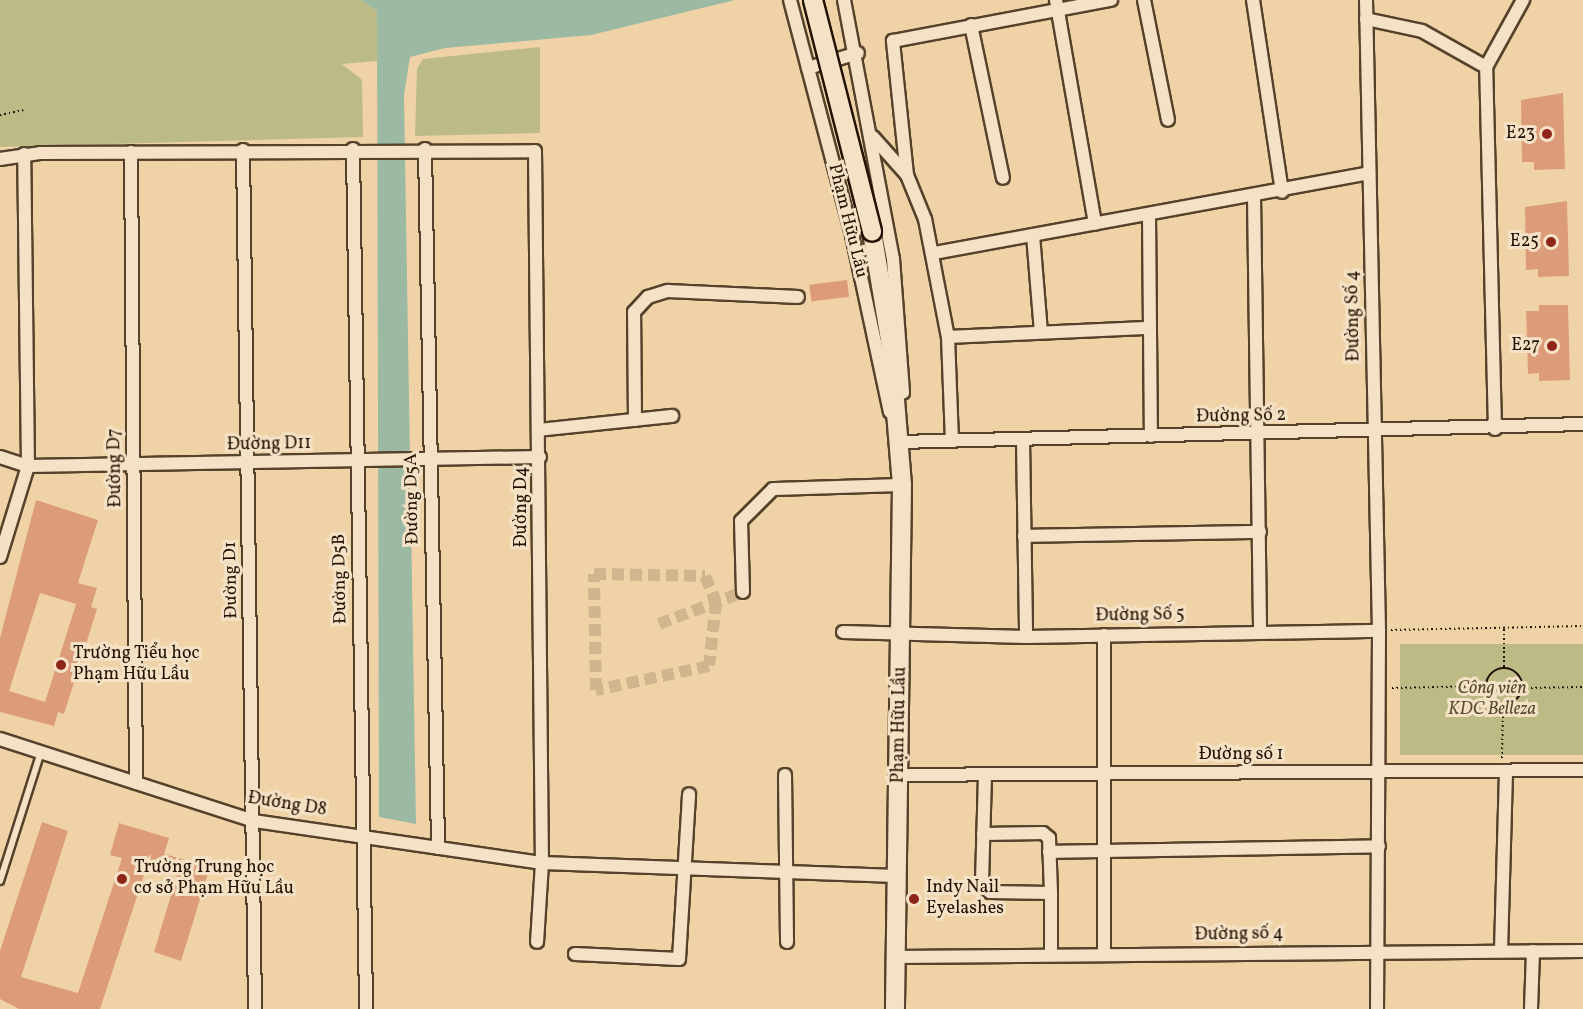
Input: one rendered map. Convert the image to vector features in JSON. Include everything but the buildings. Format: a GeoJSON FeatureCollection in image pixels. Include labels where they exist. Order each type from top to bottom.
{"type":"FeatureCollection","features":[{"type":"Feature","properties":{"kind":"main road","name":"Phạm Hữu Lầu"},"geometry":{"type":"LineString","coordinates":[[813,0],[872,232],[900,442],[901,636],[895,1009]]}},
{"type":"Feature","properties":{"kind":"street","name":"Phạm Hữu Lầu"},"geometry":{"type":"LineString","coordinates":[[790,0],[852,235],[881,382],[900,442]]}},
{"type":"Feature","properties":{"kind":"street","name":"Phạm Hữu Lầu"},"geometry":{"type":"LineString","coordinates":[[844,0],[857,49],[898,306],[900,442]]}},
{"type":"Feature","properties":{"kind":"street"},"geometry":{"type":"LineString","coordinates":[[952,440],[948,337],[934,253],[907,175],[893,41],[1056,5],[1111,0]]}},
{"type":"Feature","properties":{"kind":"street"},"geometry":{"type":"LineString","coordinates":[[1144,0],[1168,120]]}},
{"type":"Feature","properties":{"kind":"street"},"geometry":{"type":"LineString","coordinates":[[1252,0],[1282,192]]}},
{"type":"Feature","properties":{"kind":"street","name":"Đường Số 4"},"geometry":{"type":"LineString","coordinates":[[1366,0],[1379,631]]}},
{"type":"Feature","properties":{"kind":"street"},"geometry":{"type":"LineString","coordinates":[[1495,429],[1486,67],[1523,0]]}},
{"type":"Feature","properties":{"kind":"street"},"geometry":{"type":"LineString","coordinates":[[1056,5],[1095,224]]}},
{"type":"Feature","properties":{"kind":"street"},"geometry":{"type":"LineString","coordinates":[[1366,19],[1422,30],[1486,67]]}},
{"type":"Feature","properties":{"kind":"street"},"geometry":{"type":"LineString","coordinates":[[971,25],[1003,178]]}},
{"type":"Feature","properties":{"kind":"street"},"geometry":{"type":"LineString","coordinates":[[808,68],[857,49]]}},
{"type":"Feature","properties":{"kind":"street"},"geometry":{"type":"LineString","coordinates":[[872,136],[907,175]]}},
{"type":"Feature","properties":{"kind":"street","name":"Đường D5B"},"geometry":{"type":"LineString","coordinates":[[353,149],[363,461],[363,834],[366,1009]]}},
{"type":"Feature","properties":{"kind":"street"},"geometry":{"type":"LineString","coordinates":[[0,159],[24,154],[425,149]]}},
{"type":"Feature","properties":{"kind":"street","name":"Đường D4"},"geometry":{"type":"LineString","coordinates":[[425,149],[535,151],[540,457],[542,863],[537,942]]}},
{"type":"Feature","properties":{"kind":"street","name":"Đường D5A"},"geometry":{"type":"LineString","coordinates":[[425,149],[438,848]]}},
{"type":"Feature","properties":{"kind":"street","name":"Đường D1"},"geometry":{"type":"LineString","coordinates":[[243,150],[255,1009]]}},
{"type":"Feature","properties":{"kind":"street","name":"Đường D7"},"geometry":{"type":"LineString","coordinates":[[131,152],[136,783]]}},
{"type":"Feature","properties":{"kind":"street"},"geometry":{"type":"LineString","coordinates":[[0,557],[28,465],[24,154]]}},
{"type":"Feature","properties":{"kind":"street"},"geometry":{"type":"LineString","coordinates":[[934,253],[1282,192],[1369,173]]}},
{"type":"Feature","properties":{"kind":"street"},"geometry":{"type":"LineString","coordinates":[[1254,196],[1260,434],[1260,632]]}},
{"type":"Feature","properties":{"kind":"street"},"geometry":{"type":"LineString","coordinates":[[1149,215],[1151,436]]}},
{"type":"Feature","properties":{"kind":"street"},"geometry":{"type":"LineString","coordinates":[[1033,235],[1041,333]]}},
{"type":"Feature","properties":{"kind":"street"},"geometry":{"type":"LineString","coordinates":[[635,420],[634,312],[648,297],[668,291],[798,297]]}},
{"type":"Feature","properties":{"kind":"street"},"geometry":{"type":"LineString","coordinates":[[948,337],[1150,328]]}},
{"type":"Feature","properties":{"kind":"street"},"geometry":{"type":"LineString","coordinates":[[538,430],[672,416]]}},
{"type":"Feature","properties":{"kind":"street","name":"Đường Số 2"},"geometry":{"type":"LineString","coordinates":[[900,442],[1495,429],[1583,424]]}},
{"type":"Feature","properties":{"kind":"street"},"geometry":{"type":"LineString","coordinates":[[1023,439],[1026,637]]}},
{"type":"Feature","properties":{"kind":"street","name":"Đường D11"},"geometry":{"type":"LineString","coordinates":[[0,457],[28,465],[431,461],[540,457]]}},
{"type":"Feature","properties":{"kind":"street"},"geometry":{"type":"LineString","coordinates":[[743,592],[741,521],[773,489],[902,484]]}},
{"type":"Feature","properties":{"kind":"street"},"geometry":{"type":"LineString","coordinates":[[1024,536],[1260,532]]}},
{"type":"Feature","properties":{"kind":"street"},"geometry":{"type":"LineString","coordinates":[[1377,1009],[1380,952],[1379,631]]}},
{"type":"Feature","properties":{"kind":"street","name":"Đường Số 5"},"geometry":{"type":"LineString","coordinates":[[843,632],[901,636],[1026,637],[1379,631]]}},
{"type":"Feature","properties":{"kind":"street","name":"Đường Số 5"},"geometry":{"type":"LineString","coordinates":[[1104,635],[1104,954]]}},
{"type":"Feature","properties":{"kind":"street","name":"Đường D8"},"geometry":{"type":"LineString","coordinates":[[0,739],[254,821],[363,834],[438,848],[542,863]]}},
{"type":"Feature","properties":{"kind":"street","name":"Đường số 1"},"geometry":{"type":"LineString","coordinates":[[899,775],[1583,770]]}},
{"type":"Feature","properties":{"kind":"street"},"geometry":{"type":"LineString","coordinates":[[1501,951],[1504,771]]}},
{"type":"Feature","properties":{"kind":"street"},"geometry":{"type":"LineString","coordinates":[[785,775],[784,872],[787,942]]}},
{"type":"Feature","properties":{"kind":"street"},"geometry":{"type":"LineString","coordinates":[[985,775],[982,882],[990,892],[1051,893]]}},
{"type":"Feature","properties":{"kind":"street"},"geometry":{"type":"LineString","coordinates":[[575,954],[679,959],[688,868],[689,794]]}},
{"type":"Feature","properties":{"kind":"street"},"geometry":{"type":"LineString","coordinates":[[983,834],[1043,833],[1049,852],[1051,954]]}},
{"type":"Feature","properties":{"kind":"street"},"geometry":{"type":"LineString","coordinates":[[1049,852],[1379,846]]}},
{"type":"Feature","properties":{"kind":"street"},"geometry":{"type":"LineString","coordinates":[[542,863],[897,876]]}},
{"type":"Feature","properties":{"kind":"street"},"geometry":{"type":"LineString","coordinates":[[1531,1009],[1533,951]]}},
{"type":"Feature","properties":{"kind":"street","name":"Đường số 4"},"geometry":{"type":"LineString","coordinates":[[896,957],[1583,951]]}},
{"type":"Feature","properties":{"kind":"lane"},"geometry":{"type":"LineString","coordinates":[[0,881],[41,752]]}},
{"type":"Feature","properties":{"kind":"path"},"geometry":{"type":"LineString","coordinates":[[0,115],[23,110]]}},
{"type":"Feature","properties":{"kind":"path"},"geometry":{"type":"LineString","coordinates":[[1379,631],[1583,626]]}},
{"type":"Feature","properties":{"kind":"path"},"geometry":{"type":"LineString","coordinates":[[1504,628],[1504,668]]}},
{"type":"Feature","properties":{"kind":"path"},"geometry":{"type":"LineString","coordinates":[[1504,668],[1519,677],[1522,688],[1517,699],[1503,704],[1490,698],[1486,686],[1489,675],[1504,668]]}},
{"type":"Feature","properties":{"kind":"path"},"geometry":{"type":"LineString","coordinates":[[1379,688],[1486,686]]}},
{"type":"Feature","properties":{"kind":"path"},"geometry":{"type":"LineString","coordinates":[[1522,688],[1583,687]]}},
{"type":"Feature","properties":{"kind":"path"},"geometry":{"type":"LineString","coordinates":[[1503,704],[1504,771]]}},
{"type":"Feature","properties":{"kind":"green space"},"geometry":{"type":"Polygon","coordinates":[[[0,0],[361,0],[377,11],[377,61],[342,64],[362,80],[363,137],[0,147],[0,0]]]}},
{"type":"Feature","properties":{"kind":"green space"},"geometry":{"type":"Polygon","coordinates":[[[540,47],[540,133],[415,136],[417,69],[423,59],[540,47]]]}},
{"type":"Feature","properties":{"kind":"green space","name":"Công viên KDC Belleza"},"geometry":{"type":"Polygon","coordinates":[[[1400,644],[1583,644],[1583,755],[1400,755],[1400,644]]]}},
{"type":"Feature","properties":{"kind":"shaded area"},"geometry":{"type":"Polygon","coordinates":[[[361,0],[735,0],[591,35],[445,48],[410,57],[404,95],[416,824],[379,817],[377,11],[361,0]]]}},
{"type":"Feature","properties":{"kind":"tunnel"},"geometry":{"type":"LineString","coordinates":[[594,574],[705,576],[716,602],[709,666],[596,690],[594,574]]}},
{"type":"Feature","properties":{"kind":"tunnel"},"geometry":{"type":"LineString","coordinates":[[659,624],[743,592]]}},
{"type":"Feature","properties":{"kind":"place","name":"E23"},"geometry":{"type":"Point","coordinates":[1547,134]}},
{"type":"Feature","properties":{"kind":"place","name":"E25"},"geometry":{"type":"Point","coordinates":[1551,242]}},
{"type":"Feature","properties":{"kind":"place","name":"E27"},"geometry":{"type":"Point","coordinates":[1552,346]}},
{"type":"Feature","properties":{"kind":"place","name":"Trường Tiểu học Phạm Hữu Lầu"},"geometry":{"type":"Point","coordinates":[61,665]}},
{"type":"Feature","properties":{"kind":"place","name":"Trường Trung học cơ sở Phạm Hữu Lầu"},"geometry":{"type":"Point","coordinates":[122,879]}},
{"type":"Feature","properties":{"kind":"place","name":"Indy Nail Eyelashes"},"geometry":{"type":"Point","coordinates":[914,899]}}]}
